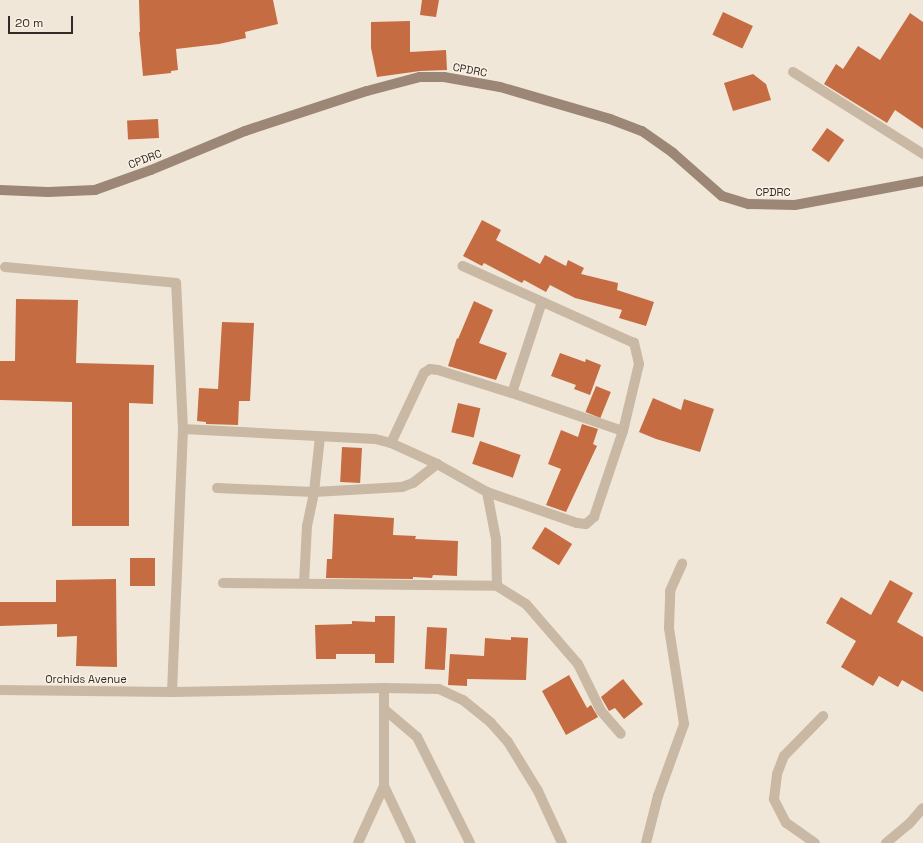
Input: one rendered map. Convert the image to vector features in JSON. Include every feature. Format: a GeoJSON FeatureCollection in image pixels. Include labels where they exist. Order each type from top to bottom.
{"type":"FeatureCollection","features":[{"type":"Feature","properties":{"kind":"street"},"geometry":{"type":"LineString","coordinates":[[793,72],[923,154]]}},
{"type":"Feature","properties":{"kind":"street","name":"CPDRC"},"geometry":{"type":"LineString","coordinates":[[0,190],[48,192],[95,190],[151,170],[245,131],[366,91],[420,77],[444,77],[500,87],[642,131],[673,153],[722,196],[749,204],[795,205],[923,181]]}},
{"type":"Feature","properties":{"kind":"street"},"geometry":{"type":"LineString","coordinates":[[183,429],[375,439],[391,443],[437,464],[487,492],[577,523],[586,524],[594,517],[623,431],[639,364],[634,343],[463,266]]}},
{"type":"Feature","properties":{"kind":"street"},"geometry":{"type":"LineString","coordinates":[[5,267],[176,283],[183,429],[172,692]]}},
{"type":"Feature","properties":{"kind":"street"},"geometry":{"type":"LineString","coordinates":[[512,394],[542,302]]}},
{"type":"Feature","properties":{"kind":"street"},"geometry":{"type":"LineString","coordinates":[[391,443],[424,373],[430,369],[438,370],[623,431]]}},
{"type":"Feature","properties":{"kind":"street"},"geometry":{"type":"LineString","coordinates":[[304,583],[307,526],[314,492],[320,437]]}},
{"type":"Feature","properties":{"kind":"street"},"geometry":{"type":"LineString","coordinates":[[216,488],[314,492],[402,487],[413,483],[437,464]]}},
{"type":"Feature","properties":{"kind":"street"},"geometry":{"type":"LineString","coordinates":[[487,492],[496,540],[497,586]]}},
{"type":"Feature","properties":{"kind":"street"},"geometry":{"type":"LineString","coordinates":[[646,843],[658,796],[684,724],[669,628],[670,590],[682,564]]}},
{"type":"Feature","properties":{"kind":"street"},"geometry":{"type":"LineString","coordinates":[[223,583],[497,586],[526,604],[578,664],[601,711],[621,734]]}},
{"type":"Feature","properties":{"kind":"street"},"geometry":{"type":"LineString","coordinates":[[358,843],[384,786],[384,688]]}},
{"type":"Feature","properties":{"kind":"street","name":"Orchids Avenue"},"geometry":{"type":"LineString","coordinates":[[0,690],[172,692],[384,688],[439,689],[463,700],[491,723],[508,742],[538,791],[562,843]]}},
{"type":"Feature","properties":{"kind":"street"},"geometry":{"type":"LineString","coordinates":[[384,709],[417,737],[470,843]]}},
{"type":"Feature","properties":{"kind":"street"},"geometry":{"type":"LineString","coordinates":[[815,843],[786,823],[774,799],[777,774],[784,756],[823,716]]}},
{"type":"Feature","properties":{"kind":"street"},"geometry":{"type":"LineString","coordinates":[[384,786],[411,843]]}},
{"type":"Feature","properties":{"kind":"street"},"geometry":{"type":"LineString","coordinates":[[886,843],[909,824],[923,808]]}},
{"type":"Feature","properties":{"kind":"building"},"geometry":{"type":"Polygon","coordinates":[[[139,0],[273,0],[278,24],[245,32],[246,38],[219,44],[176,49],[178,70],[171,71],[171,73],[143,76],[139,32],[139,0]]]}},
{"type":"Feature","properties":{"kind":"building"},"geometry":{"type":"Polygon","coordinates":[[[422,0],[439,0],[436,17],[420,15],[422,0]]]}},
{"type":"Feature","properties":{"kind":"building"},"geometry":{"type":"Polygon","coordinates":[[[723,12],[753,26],[742,49],[712,35],[723,12]]]}},
{"type":"Feature","properties":{"kind":"building"},"geometry":{"type":"Polygon","coordinates":[[[910,13],[923,22],[923,129],[895,110],[887,123],[824,84],[836,64],[843,69],[858,46],[880,60],[910,13]]]}},
{"type":"Feature","properties":{"kind":"building"},"geometry":{"type":"Polygon","coordinates":[[[410,21],[410,52],[446,50],[447,70],[420,71],[377,77],[371,48],[371,22],[410,21]]]}},
{"type":"Feature","properties":{"kind":"building"},"geometry":{"type":"Polygon","coordinates":[[[753,74],[766,84],[771,100],[733,111],[724,83],[753,74]]]}},
{"type":"Feature","properties":{"kind":"building"},"geometry":{"type":"Polygon","coordinates":[[[158,119],[159,138],[128,140],[127,121],[158,119]]]}},
{"type":"Feature","properties":{"kind":"building"},"geometry":{"type":"Polygon","coordinates":[[[827,128],[844,140],[829,162],[812,150],[827,128]]]}},
{"type":"Feature","properties":{"kind":"building"},"geometry":{"type":"Polygon","coordinates":[[[482,220],[501,230],[496,240],[540,264],[545,255],[566,266],[568,260],[584,268],[581,274],[618,283],[617,290],[654,302],[646,326],[619,318],[622,310],[575,298],[550,285],[546,292],[524,280],[522,283],[484,263],[482,266],[463,256],[482,220]]]}},
{"type":"Feature","properties":{"kind":"building"},"geometry":{"type":"Polygon","coordinates":[[[16,299],[78,300],[76,363],[154,365],[153,404],[129,403],[129,526],[72,526],[72,402],[0,400],[0,361],[15,361],[16,299]]]}},
{"type":"Feature","properties":{"kind":"building"},"geometry":{"type":"Polygon","coordinates":[[[474,301],[493,310],[479,343],[507,353],[496,380],[448,366],[457,338],[458,339],[474,301]]]}},
{"type":"Feature","properties":{"kind":"building"},"geometry":{"type":"Polygon","coordinates":[[[222,322],[254,323],[250,401],[239,401],[238,425],[206,424],[206,422],[197,421],[199,388],[218,389],[222,322]]]}},
{"type":"Feature","properties":{"kind":"building"},"geometry":{"type":"Polygon","coordinates":[[[560,353],[585,362],[586,359],[601,365],[590,395],[574,389],[576,385],[551,376],[560,353]]]}},
{"type":"Feature","properties":{"kind":"building"},"geometry":{"type":"Polygon","coordinates":[[[596,386],[611,392],[600,418],[586,412],[596,386]]]}},
{"type":"Feature","properties":{"kind":"building"},"geometry":{"type":"Polygon","coordinates":[[[653,398],[681,410],[684,399],[714,409],[700,452],[656,439],[639,432],[653,398]]]}},
{"type":"Feature","properties":{"kind":"building"},"geometry":{"type":"Polygon","coordinates":[[[458,403],[480,408],[474,437],[451,432],[458,403]]]}},
{"type":"Feature","properties":{"kind":"building"},"geometry":{"type":"Polygon","coordinates":[[[582,424],[598,429],[593,444],[597,446],[566,512],[546,505],[561,469],[548,464],[561,430],[578,437],[582,424]]]}},
{"type":"Feature","properties":{"kind":"building"},"geometry":{"type":"Polygon","coordinates":[[[480,441],[521,455],[513,478],[472,464],[480,441]]]}},
{"type":"Feature","properties":{"kind":"building"},"geometry":{"type":"Polygon","coordinates":[[[342,447],[362,448],[360,483],[340,482],[342,447]]]}},
{"type":"Feature","properties":{"kind":"building"},"geometry":{"type":"Polygon","coordinates":[[[334,514],[394,518],[393,535],[416,536],[415,539],[458,541],[457,576],[433,575],[432,578],[413,577],[413,579],[326,578],[327,559],[332,559],[334,514]]]}},
{"type":"Feature","properties":{"kind":"building"},"geometry":{"type":"Polygon","coordinates":[[[545,527],[572,544],[559,565],[532,548],[545,527]]]}},
{"type":"Feature","properties":{"kind":"building"},"geometry":{"type":"Polygon","coordinates":[[[130,558],[155,558],[155,586],[130,586],[130,558]]]}},
{"type":"Feature","properties":{"kind":"building"},"geometry":{"type":"Polygon","coordinates":[[[116,579],[117,667],[76,666],[77,636],[57,637],[57,624],[0,626],[0,602],[56,602],[56,580],[116,579]]]}},
{"type":"Feature","properties":{"kind":"building"},"geometry":{"type":"Polygon","coordinates":[[[890,580],[913,593],[897,622],[923,637],[923,692],[902,680],[898,687],[879,676],[873,686],[841,667],[856,641],[826,623],[841,597],[871,615],[890,580]]]}},
{"type":"Feature","properties":{"kind":"building"},"geometry":{"type":"Polygon","coordinates":[[[375,616],[395,616],[394,663],[375,663],[375,654],[336,654],[336,659],[316,659],[315,625],[352,624],[352,621],[375,622],[375,616]]]}},
{"type":"Feature","properties":{"kind":"building"},"geometry":{"type":"Polygon","coordinates":[[[427,627],[447,628],[445,670],[425,669],[427,627]]]}},
{"type":"Feature","properties":{"kind":"building"},"geometry":{"type":"Polygon","coordinates":[[[511,637],[528,638],[526,680],[467,679],[467,686],[448,685],[450,654],[484,656],[485,638],[511,640],[511,637]]]}},
{"type":"Feature","properties":{"kind":"building"},"geometry":{"type":"Polygon","coordinates":[[[569,675],[587,708],[591,705],[598,717],[566,735],[542,691],[569,675]]]}},
{"type":"Feature","properties":{"kind":"building"},"geometry":{"type":"Polygon","coordinates":[[[623,679],[643,704],[624,719],[615,708],[609,711],[601,697],[623,679]]]}}]}
